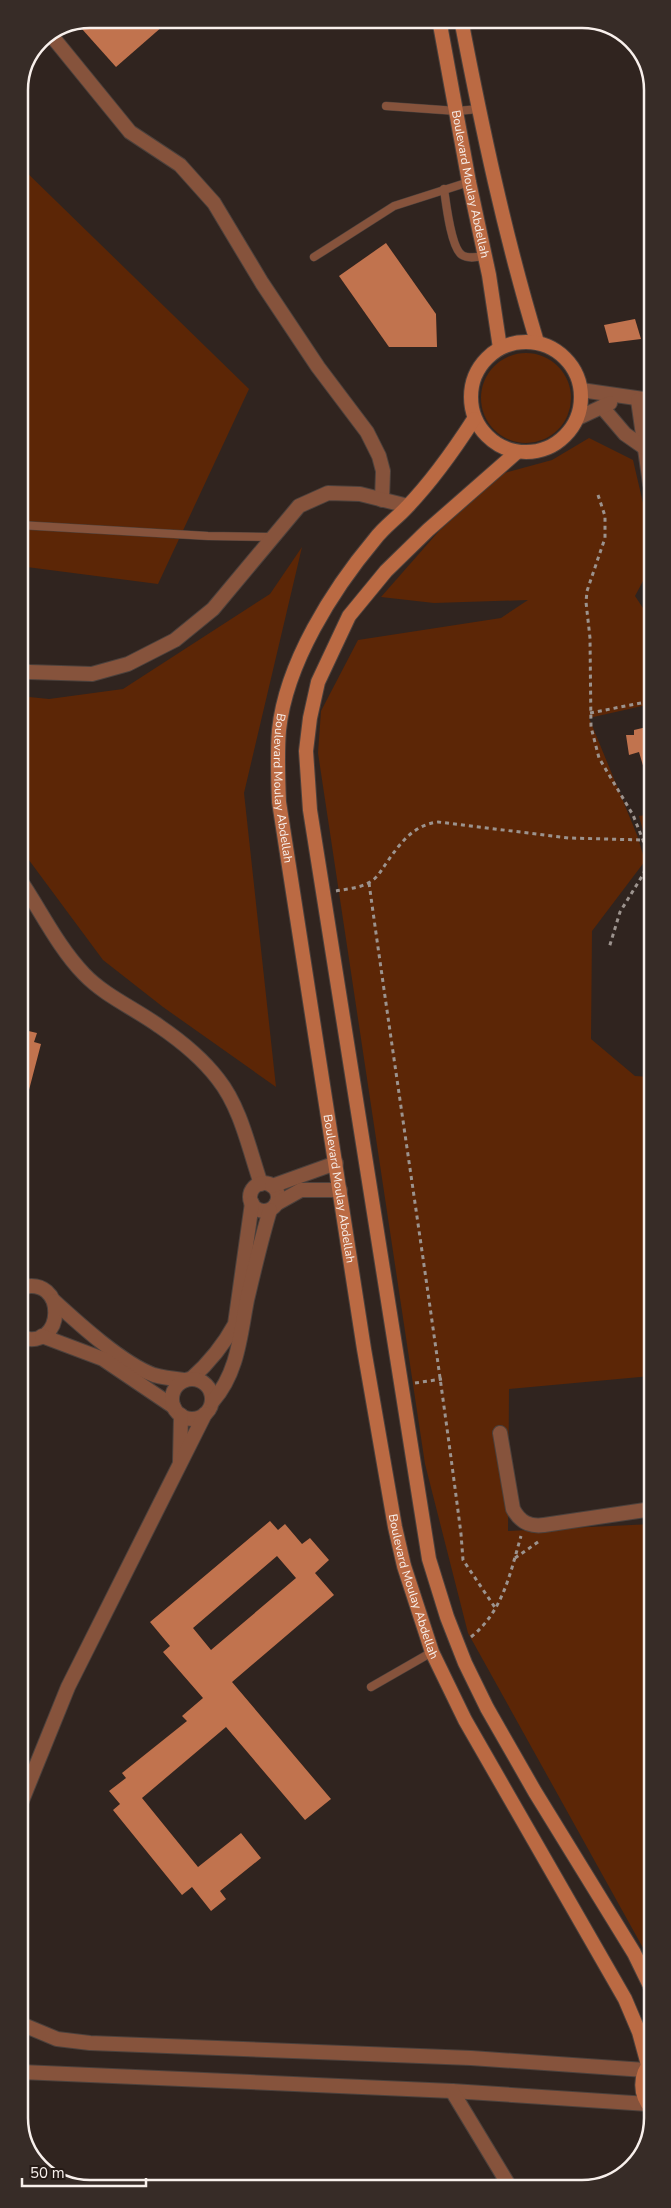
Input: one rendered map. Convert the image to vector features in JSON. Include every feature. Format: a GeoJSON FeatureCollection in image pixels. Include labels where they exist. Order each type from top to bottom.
{"type":"FeatureCollection","features":[{"type":"Feature","properties":{"kind":"main road","name":"Boulevard Moulay Abdellah"},"geometry":{"type":"LineString","coordinates":[[441,28],[469,182],[485,256],[500,348]]}},
{"type":"Feature","properties":{"kind":"main road","name":"Boulevard Moulay Abdellah"},"geometry":{"type":"LineString","coordinates":[[463,28],[514,266],[537,342]]}},
{"type":"Feature","properties":{"kind":"main road"},"geometry":{"type":"LineString","coordinates":[[518,342],[537,342],[550,347],[567,359],[578,377],[582,404],[578,418],[570,432],[553,446],[531,453],[516,452],[491,441],[474,419],[470,392],[479,366],[500,348],[518,342]]}},
{"type":"Feature","properties":{"kind":"main road","name":"Boulevard Moulay Abdellah"},"geometry":{"type":"LineString","coordinates":[[474,419],[451,454],[408,506],[376,536],[334,592],[297,663],[279,729],[279,802],[366,1358],[395,1527],[404,1566],[432,1652],[469,1729],[608,1969],[632,2016],[644,2054]]}},
{"type":"Feature","properties":{"kind":"main road","name":"Boulevard Moulay Abdellah"},"geometry":{"type":"LineString","coordinates":[[516,452],[428,530],[386,571],[349,616],[318,682],[310,718],[306,751],[310,810],[429,1560],[464,1663],[535,1792],[634,1953],[644,1974]]}},
{"type":"Feature","properties":{"kind":"main road"},"geometry":{"type":"LineString","coordinates":[[644,2077],[642,2082],[642,2094],[644,2097]]}},
{"type":"Feature","properties":{"kind":"street"},"geometry":{"type":"LineString","coordinates":[[55,38],[130,132],[180,165],[214,203],[262,283],[318,367],[367,432],[379,456],[382,471],[382,500]]}},
{"type":"Feature","properties":{"kind":"street"},"geometry":{"type":"LineString","coordinates":[[581,390],[644,400]]}},
{"type":"Feature","properties":{"kind":"street"},"geometry":{"type":"LineString","coordinates":[[578,418],[624,397]]}},
{"type":"Feature","properties":{"kind":"street"},"geometry":{"type":"LineString","coordinates":[[602,407],[625,434],[644,447]]}},
{"type":"Feature","properties":{"kind":"street"},"geometry":{"type":"LineString","coordinates":[[27,672],[92,674],[128,664],[175,640],[213,609],[299,506],[328,493],[360,494],[408,506]]}},
{"type":"Feature","properties":{"kind":"street"},"geometry":{"type":"LineString","coordinates":[[27,890],[62,947],[84,974],[104,992],[158,1025],[192,1050],[219,1080],[237,1113],[267,1184],[277,1191],[278,1198],[273,1207],[254,1269],[239,1348],[229,1377],[205,1414],[180,1468],[68,1687],[27,1788]]}},
{"type":"Feature","properties":{"kind":"street"},"geometry":{"type":"LineString","coordinates":[[180,1468],[177,1411],[172,1401],[175,1388],[188,1380],[212,1359],[226,1341],[235,1324],[253,1189],[336,1163]]}},
{"type":"Feature","properties":{"kind":"street"},"geometry":{"type":"LineString","coordinates":[[252,1204],[260,1210],[273,1207],[301,1190],[320,1188],[340,1190]]}},
{"type":"Feature","properties":{"kind":"street"},"geometry":{"type":"LineString","coordinates":[[27,1287],[42,1289],[76,1321],[133,1364],[155,1375],[201,1381],[209,1387],[212,1401]]}},
{"type":"Feature","properties":{"kind":"street"},"geometry":{"type":"LineString","coordinates":[[42,1336],[54,1325],[56,1317],[54,1301]]}},
{"type":"Feature","properties":{"kind":"street"},"geometry":{"type":"LineString","coordinates":[[27,1338],[42,1336],[103,1359],[177,1411],[196,1419],[205,1414]]}},
{"type":"Feature","properties":{"kind":"street"},"geometry":{"type":"LineString","coordinates":[[500,1433],[513,1509],[517,1517],[525,1524],[534,1526],[544,1525],[644,1509]]}},
{"type":"Feature","properties":{"kind":"street"},"geometry":{"type":"LineString","coordinates":[[27,2026],[57,2039],[90,2043],[644,2066]]}},
{"type":"Feature","properties":{"kind":"street"},"geometry":{"type":"LineString","coordinates":[[27,2072],[452,2090],[644,2106]]}},
{"type":"Feature","properties":{"kind":"street"},"geometry":{"type":"LineString","coordinates":[[452,2090],[506,2180]]}},
{"type":"Feature","properties":{"kind":"lane"},"geometry":{"type":"LineString","coordinates":[[386,106],[457,111],[479,109]]}},
{"type":"Feature","properties":{"kind":"lane"},"geometry":{"type":"LineString","coordinates":[[314,257],[394,206],[444,188],[469,182]]}},
{"type":"Feature","properties":{"kind":"lane"},"geometry":{"type":"LineString","coordinates":[[444,188],[456,248],[463,256],[473,258],[485,256]]}},
{"type":"Feature","properties":{"kind":"lane"},"geometry":{"type":"LineString","coordinates":[[27,525],[208,536],[274,537]]}},
{"type":"Feature","properties":{"kind":"lane"},"geometry":{"type":"LineString","coordinates":[[371,1687],[432,1652]]}},
{"type":"Feature","properties":{"kind":"path"},"geometry":{"type":"LineString","coordinates":[[598,496],[605,516],[605,538],[587,591],[586,602],[590,638],[590,713],[594,743],[599,758],[633,815],[644,844]]}},
{"type":"Feature","properties":{"kind":"path"},"geometry":{"type":"LineString","coordinates":[[590,713],[644,702]]}},
{"type":"Feature","properties":{"kind":"path"},"geometry":{"type":"LineString","coordinates":[[323,893],[370,883],[378,875],[399,844],[414,831],[429,823],[438,822],[568,838],[643,840]]}},
{"type":"Feature","properties":{"kind":"path"},"geometry":{"type":"LineString","coordinates":[[609,948],[620,912],[644,873]]}},
{"type":"Feature","properties":{"kind":"path"},"geometry":{"type":"LineString","coordinates":[[370,883],[408,1164],[442,1378],[461,1534],[461,1554],[466,1566],[496,1609]]}},
{"type":"Feature","properties":{"kind":"path"},"geometry":{"type":"LineString","coordinates":[[401,1385],[442,1378]]}},
{"type":"Feature","properties":{"kind":"path"},"geometry":{"type":"LineString","coordinates":[[470,1637],[487,1622],[504,1593],[525,1524]]}},
{"type":"Feature","properties":{"kind":"shaded area"},"geometry":{"type":"Polygon","coordinates":[[[27,173],[249,389],[158,584],[27,567],[27,173]]]}},
{"type":"Feature","properties":{"kind":"shaded area"},"geometry":{"type":"Polygon","coordinates":[[[526,353],[543,357],[558,366],[567,381],[571,398],[567,415],[558,430],[543,439],[526,443],[509,439],[494,430],[485,415],[481,398],[485,381],[494,366],[509,357],[526,353]]]}},
{"type":"Feature","properties":{"kind":"shaded area"},"geometry":{"type":"Polygon","coordinates":[[[589,438],[633,460],[644,507],[644,579],[635,596],[644,610],[644,706],[589,718],[637,835],[644,858],[644,862],[592,931],[591,1039],[635,1076],[644,1077],[644,1377],[509,1389],[508,1531],[644,1524],[644,1950],[468,1633],[425,1464],[318,753],[321,711],[358,640],[501,618],[528,600],[434,603],[381,597],[439,531],[504,473],[552,460],[589,438]]]}},
{"type":"Feature","properties":{"kind":"shaded area"},"geometry":{"type":"Polygon","coordinates":[[[302,547],[244,793],[276,1087],[163,1007],[103,960],[27,857],[27,697],[49,699],[123,689],[270,594],[302,547]]]}},
{"type":"Feature","properties":{"kind":"shaded area"},"geometry":{"type":"Polygon","coordinates":[[[644,815],[644,834],[639,816],[644,815]]]}},
{"type":"Feature","properties":{"kind":"building"},"geometry":{"type":"Polygon","coordinates":[[[89,28],[161,28],[116,67],[82,29],[89,28]]]}},
{"type":"Feature","properties":{"kind":"building"},"geometry":{"type":"Polygon","coordinates":[[[386,243],[436,314],[437,347],[389,347],[339,276],[386,243]]]}},
{"type":"Feature","properties":{"kind":"building"},"geometry":{"type":"Polygon","coordinates":[[[635,319],[641,339],[609,343],[604,325],[635,319]]]}},
{"type":"Feature","properties":{"kind":"building"},"geometry":{"type":"Polygon","coordinates":[[[644,728],[644,769],[639,752],[629,755],[626,735],[634,735],[634,730],[644,728]]]}},
{"type":"Feature","properties":{"kind":"building"},"geometry":{"type":"Polygon","coordinates":[[[27,1031],[37,1033],[34,1042],[41,1044],[27,1098],[27,1031]]]}},
{"type":"Feature","properties":{"kind":"building"},"geometry":{"type":"Polygon","coordinates":[[[270,1521],[278,1530],[285,1524],[302,1544],[310,1538],[329,1560],[315,1573],[334,1595],[232,1682],[331,1799],[305,1820],[226,1727],[142,1798],[198,1867],[241,1833],[261,1858],[220,1891],[226,1899],[211,1911],[192,1887],[182,1895],[113,1810],[120,1804],[109,1791],[126,1778],[122,1773],[187,1721],[182,1716],[203,1698],[163,1652],[170,1646],[150,1622],[270,1521]],[[277,1556],[193,1628],[211,1650],[296,1578],[277,1556]]]}}]}
